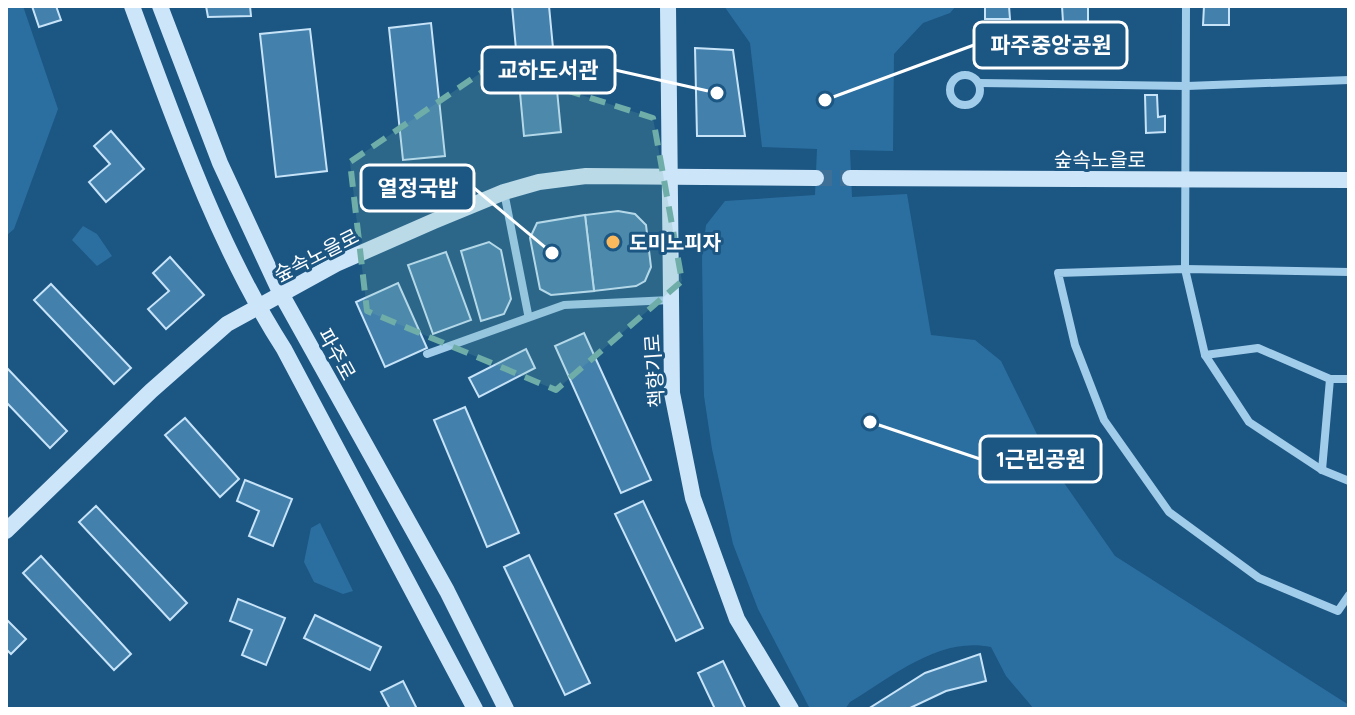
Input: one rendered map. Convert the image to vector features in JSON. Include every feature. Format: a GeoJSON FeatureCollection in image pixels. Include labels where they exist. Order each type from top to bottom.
{"type":"FeatureCollection","features":[{"type":"Feature","properties":{"kind":"street"},"geometry":{"type":"LineString","coordinates":[[132,6],[205,190],[257,308],[292,363],[475,709]]}},
{"type":"Feature","properties":{"kind":"street","name":"파주로"},"geometry":{"type":"LineString","coordinates":[[160,6],[220,163],[281,295],[447,591],[506,709]]}},
{"type":"Feature","properties":{"kind":"street","name":"책향기로"},"geometry":{"type":"LineString","coordinates":[[668,6],[667,179],[672,393],[693,498],[737,619],[791,709]]}},
{"type":"Feature","properties":{"kind":"street"},"geometry":{"type":"LineString","coordinates":[[1186,6],[1188,179],[1185,269],[1205,355],[1249,422],[1322,470],[1349,481]]}},
{"type":"Feature","properties":{"kind":"street"},"geometry":{"type":"LineString","coordinates":[[979,83],[1187,86],[1349,80]]}},
{"type":"Feature","properties":{"kind":"street","name":"숲속노을로"},"geometry":{"type":"LineString","coordinates":[[6,531],[151,391],[227,324],[336,264],[504,192],[539,182],[586,176],[816,178]]}},
{"type":"Feature","properties":{"kind":"street","name":"숲속노을로"},"geometry":{"type":"LineString","coordinates":[[850,178],[1349,180]]}},
{"type":"Feature","properties":{"kind":"street"},"geometry":{"type":"LineString","coordinates":[[504,192],[528,314]]}},
{"type":"Feature","properties":{"kind":"street"},"geometry":{"type":"LineString","coordinates":[[1349,272],[1185,269],[1058,273],[1075,345],[1104,420],[1169,512],[1259,578],[1338,611],[1349,595]]}},
{"type":"Feature","properties":{"kind":"street"},"geometry":{"type":"LineString","coordinates":[[427,354],[528,314],[564,305],[670,300]]}},
{"type":"Feature","properties":{"kind":"street"},"geometry":{"type":"LineString","coordinates":[[1205,355],[1258,348],[1330,379],[1349,379]]}},
{"type":"Feature","properties":{"kind":"street"},"geometry":{"type":"LineString","coordinates":[[1322,470],[1330,379]]}},
{"type":"Feature","properties":{"kind":"highlighted area"},"geometry":{"type":"Polygon","coordinates":[[[491,66],[653,118],[682,281],[556,390],[367,311],[350,162],[491,66]]]}},
{"type":"Feature","properties":{"kind":"shaded area"},"geometry":{"type":"Polygon","coordinates":[[[6,6],[23,6],[58,109],[14,229],[6,236],[6,6]]]}},
{"type":"Feature","properties":{"kind":"shaded area"},"geometry":{"type":"Polygon","coordinates":[[[724,6],[956,6],[950,13],[923,23],[894,54],[893,151],[850,150],[852,197],[907,194],[931,335],[975,340],[1001,361],[1053,467],[1115,556],[1349,705],[1349,709],[1034,709],[1006,676],[991,647],[972,645],[953,647],[917,661],[850,702],[845,709],[810,709],[758,609],[733,544],[704,396],[702,257],[706,225],[725,201],[815,195],[817,149],[762,147],[750,43],[724,6]]]}},
{"type":"Feature","properties":{"kind":"shaded area"},"geometry":{"type":"Polygon","coordinates":[[[83,226],[97,234],[112,256],[97,266],[72,240],[83,226]]]}},
{"type":"Feature","properties":{"kind":"shaded area"},"geometry":{"type":"Polygon","coordinates":[[[320,523],[353,591],[343,594],[314,582],[304,562],[311,528],[320,523]]]}},
{"type":"Feature","properties":{"kind":"building"},"geometry":{"type":"Polygon","coordinates":[[[32,6],[56,6],[61,20],[39,27],[32,6]]]}},
{"type":"Feature","properties":{"kind":"building"},"geometry":{"type":"Polygon","coordinates":[[[206,6],[250,6],[251,16],[208,17],[206,6]]]}},
{"type":"Feature","properties":{"kind":"building"},"geometry":{"type":"Polygon","coordinates":[[[512,6],[549,6],[561,132],[524,136],[512,6]]]}},
{"type":"Feature","properties":{"kind":"building"},"geometry":{"type":"Polygon","coordinates":[[[985,6],[1009,6],[1010,19],[985,19],[985,6]]]}},
{"type":"Feature","properties":{"kind":"building"},"geometry":{"type":"Polygon","coordinates":[[[1062,6],[1088,6],[1088,22],[1063,22],[1062,6]]]}},
{"type":"Feature","properties":{"kind":"building"},"geometry":{"type":"Polygon","coordinates":[[[1204,6],[1229,6],[1229,25],[1203,25],[1204,6]]]}},
{"type":"Feature","properties":{"kind":"building"},"geometry":{"type":"Polygon","coordinates":[[[431,23],[445,156],[403,160],[389,28],[431,23]]]}},
{"type":"Feature","properties":{"kind":"building"},"geometry":{"type":"Polygon","coordinates":[[[310,29],[327,171],[276,177],[260,34],[310,29]]]}},
{"type":"Feature","properties":{"kind":"building"},"geometry":{"type":"Polygon","coordinates":[[[695,48],[733,50],[745,136],[697,136],[695,48]]]}},
{"type":"Feature","properties":{"kind":"building"},"geometry":{"type":"Polygon","coordinates":[[[1145,95],[1157,95],[1158,117],[1165,116],[1165,132],[1146,133],[1145,95]]]}},
{"type":"Feature","properties":{"kind":"building"},"geometry":{"type":"Polygon","coordinates":[[[111,131],[144,169],[106,202],[89,182],[110,164],[94,146],[111,131]]]}},
{"type":"Feature","properties":{"kind":"building"},"geometry":{"type":"Polygon","coordinates":[[[618,211],[635,214],[646,225],[651,267],[645,281],[636,286],[594,291],[585,215],[618,211]]]}},
{"type":"Feature","properties":{"kind":"building"},"geometry":{"type":"Polygon","coordinates":[[[585,215],[594,291],[551,295],[540,289],[530,238],[537,223],[585,215]]]}},
{"type":"Feature","properties":{"kind":"building"},"geometry":{"type":"Polygon","coordinates":[[[489,242],[501,250],[511,299],[504,314],[481,321],[461,251],[489,242]]]}},
{"type":"Feature","properties":{"kind":"building"},"geometry":{"type":"Polygon","coordinates":[[[446,252],[471,320],[433,334],[408,265],[446,252]]]}},
{"type":"Feature","properties":{"kind":"building"},"geometry":{"type":"Polygon","coordinates":[[[170,257],[204,295],[166,329],[148,309],[169,291],[153,273],[170,257]]]}},
{"type":"Feature","properties":{"kind":"building"},"geometry":{"type":"Polygon","coordinates":[[[398,283],[427,348],[385,367],[356,302],[398,283]]]}},
{"type":"Feature","properties":{"kind":"building"},"geometry":{"type":"Polygon","coordinates":[[[51,284],[131,368],[114,384],[34,300],[51,284]]]}},
{"type":"Feature","properties":{"kind":"building"},"geometry":{"type":"Polygon","coordinates":[[[584,333],[651,480],[621,493],[555,346],[584,333]]]}},
{"type":"Feature","properties":{"kind":"building"},"geometry":{"type":"Polygon","coordinates":[[[526,349],[535,368],[479,397],[469,378],[526,349]]]}},
{"type":"Feature","properties":{"kind":"building"},"geometry":{"type":"Polygon","coordinates":[[[6,367],[67,431],[50,448],[6,402],[6,367]]]}},
{"type":"Feature","properties":{"kind":"building"},"geometry":{"type":"Polygon","coordinates":[[[465,407],[519,533],[487,547],[434,420],[465,407]]]}},
{"type":"Feature","properties":{"kind":"building"},"geometry":{"type":"Polygon","coordinates":[[[185,418],[239,479],[220,497],[165,435],[185,418]]]}},
{"type":"Feature","properties":{"kind":"building"},"geometry":{"type":"Polygon","coordinates":[[[245,480],[292,499],[273,546],[249,536],[259,511],[237,501],[245,480]]]}},
{"type":"Feature","properties":{"kind":"building"},"geometry":{"type":"Polygon","coordinates":[[[643,501],[703,628],[676,641],[615,514],[643,501]]]}},
{"type":"Feature","properties":{"kind":"building"},"geometry":{"type":"Polygon","coordinates":[[[96,506],[187,603],[170,620],[79,522],[96,506]]]}},
{"type":"Feature","properties":{"kind":"building"},"geometry":{"type":"Polygon","coordinates":[[[529,555],[590,683],[565,695],[504,567],[529,555]]]}},
{"type":"Feature","properties":{"kind":"building"},"geometry":{"type":"Polygon","coordinates":[[[41,556],[131,654],[114,670],[23,573],[41,556]]]}},
{"type":"Feature","properties":{"kind":"building"},"geometry":{"type":"Polygon","coordinates":[[[238,599],[285,618],[266,665],[242,655],[252,630],[230,621],[238,599]]]}},
{"type":"Feature","properties":{"kind":"building"},"geometry":{"type":"Polygon","coordinates":[[[315,615],[381,647],[370,670],[304,638],[315,615]]]}},
{"type":"Feature","properties":{"kind":"building"},"geometry":{"type":"Polygon","coordinates":[[[6,619],[26,639],[11,654],[6,649],[6,619]]]}},
{"type":"Feature","properties":{"kind":"building"},"geometry":{"type":"Polygon","coordinates":[[[980,654],[986,681],[946,691],[908,709],[868,709],[925,673],[980,654]]]}},
{"type":"Feature","properties":{"kind":"building"},"geometry":{"type":"Polygon","coordinates":[[[723,661],[746,709],[715,709],[698,673],[723,661]]]}},
{"type":"Feature","properties":{"kind":"building"},"geometry":{"type":"Polygon","coordinates":[[[403,681],[417,709],[390,709],[381,692],[403,681]]]}},
{"type":"Feature","properties":{"kind":"tunnel"},"geometry":{"type":"LineString","coordinates":[[816,178],[850,178]]}},
{"type":"Feature","properties":{"kind":"place","name":"교하도서관"},"geometry":{"type":"Point","coordinates":[717,93]}},
{"type":"Feature","properties":{"kind":"place","name":"파주중앙공원"},"geometry":{"type":"Point","coordinates":[825,100]}},
{"type":"Feature","properties":{"kind":"place","name":"도미노피자"},"geometry":{"type":"Point","coordinates":[613,242]}},
{"type":"Feature","properties":{"kind":"place","name":"열정국밥"},"geometry":{"type":"Point","coordinates":[552,253]}},
{"type":"Feature","properties":{"kind":"place","name":"1근린공원"},"geometry":{"type":"Point","coordinates":[870,422]}}]}
